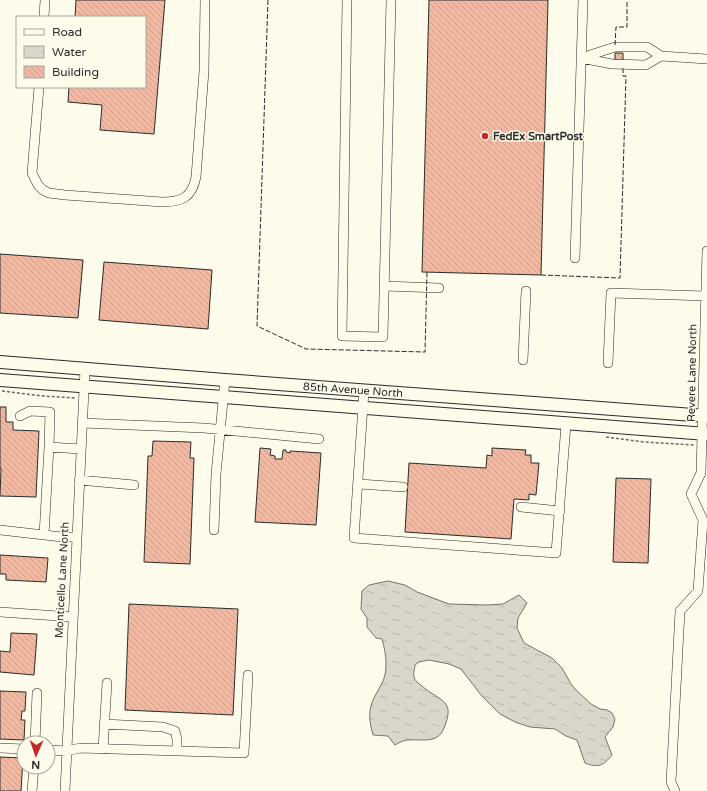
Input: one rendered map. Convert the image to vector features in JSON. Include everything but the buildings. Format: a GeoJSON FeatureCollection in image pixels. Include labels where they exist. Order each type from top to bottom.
{"type":"FeatureCollection","features":[{"type":"Feature","properties":{"kind":"main road","name":"85th Avenue North"},"geometry":{"type":"LineString","coordinates":[[0,362],[705,416]]}},
{"type":"Feature","properties":{"kind":"main road","name":"85th Avenue North"},"geometry":{"type":"LineString","coordinates":[[0,380],[705,434]]}},
{"type":"Feature","properties":{"kind":"street"},"geometry":{"type":"LineString","coordinates":[[44,16],[45,0]]}},
{"type":"Feature","properties":{"kind":"street"},"geometry":{"type":"LineString","coordinates":[[39,88],[32,172],[38,185],[43,190],[49,193],[65,195],[162,202],[177,201],[184,198],[193,189],[196,177],[204,71],[205,0]]}},
{"type":"Feature","properties":{"kind":"street"},"geometry":{"type":"LineString","coordinates":[[347,0],[342,336],[383,337],[391,0]]}},
{"type":"Feature","properties":{"kind":"street"},"geometry":{"type":"LineString","coordinates":[[575,258],[583,0]]}},
{"type":"Feature","properties":{"kind":"street"},"geometry":{"type":"LineString","coordinates":[[581,58],[615,47],[647,47],[661,56],[707,59]]}},
{"type":"Feature","properties":{"kind":"street"},"geometry":{"type":"LineString","coordinates":[[581,58],[612,64],[646,65],[661,56]]}},
{"type":"Feature","properties":{"kind":"street","name":"Revere Lane North"},"geometry":{"type":"LineString","coordinates":[[675,791],[671,782],[680,611],[698,591],[703,520],[691,494],[701,473],[705,434],[707,251]]}},
{"type":"Feature","properties":{"kind":"street"},"geometry":{"type":"LineString","coordinates":[[384,286],[438,288]]}},
{"type":"Feature","properties":{"kind":"street"},"geometry":{"type":"LineString","coordinates":[[523,360],[526,291]]}},
{"type":"Feature","properties":{"kind":"street"},"geometry":{"type":"LineString","coordinates":[[608,363],[611,293],[706,296]]}},
{"type":"Feature","properties":{"kind":"street","name":"Monticello Lane North"},"geometry":{"type":"LineString","coordinates":[[65,791],[84,369]]}},
{"type":"Feature","properties":{"kind":"street"},"geometry":{"type":"LineString","coordinates":[[214,530],[216,474],[224,380]]}},
{"type":"Feature","properties":{"kind":"street"},"geometry":{"type":"LineString","coordinates":[[364,391],[354,538],[556,553],[566,424]]}},
{"type":"Feature","properties":{"kind":"street"},"geometry":{"type":"LineString","coordinates":[[20,416],[30,411],[50,412],[44,535]]}},
{"type":"Feature","properties":{"kind":"street"},"geometry":{"type":"LineString","coordinates":[[82,423],[220,429],[319,439]]}},
{"type":"Feature","properties":{"kind":"street"},"geometry":{"type":"LineString","coordinates":[[49,447],[81,449]]}},
{"type":"Feature","properties":{"kind":"street"},"geometry":{"type":"LineString","coordinates":[[79,480],[134,485]]}},
{"type":"Feature","properties":{"kind":"street"},"geometry":{"type":"LineString","coordinates":[[358,484],[403,487]]}},
{"type":"Feature","properties":{"kind":"street"},"geometry":{"type":"LineString","coordinates":[[521,507],[560,511]]}},
{"type":"Feature","properties":{"kind":"street"},"geometry":{"type":"LineString","coordinates":[[0,530],[76,538]]}},
{"type":"Feature","properties":{"kind":"street"},"geometry":{"type":"LineString","coordinates":[[0,612],[73,617]]}},
{"type":"Feature","properties":{"kind":"street"},"geometry":{"type":"LineString","coordinates":[[56,750],[67,751],[80,748],[244,753],[248,675]]}},
{"type":"Feature","properties":{"kind":"street"},"geometry":{"type":"LineString","coordinates":[[103,749],[107,683]]}},
{"type":"Feature","properties":{"kind":"street"},"geometry":{"type":"LineString","coordinates":[[35,735],[37,693]]}},
{"type":"Feature","properties":{"kind":"street"},"geometry":{"type":"LineString","coordinates":[[104,724],[168,728],[175,731],[178,739],[177,751]]}},
{"type":"Feature","properties":{"kind":"street"},"geometry":{"type":"LineString","coordinates":[[0,748],[16,749]]}},
{"type":"Feature","properties":{"kind":"street"},"geometry":{"type":"LineString","coordinates":[[32,791],[33,775]]}},
{"type":"Feature","properties":{"kind":"path"},"geometry":{"type":"LineString","coordinates":[[0,391],[68,398]]}},
{"type":"Feature","properties":{"kind":"water"},"geometry":{"type":"Polygon","coordinates":[[[388,581],[405,585],[417,592],[449,604],[503,604],[519,595],[527,603],[518,618],[517,628],[524,643],[552,658],[562,668],[571,684],[591,704],[612,713],[615,719],[613,727],[605,737],[612,755],[606,762],[597,766],[585,763],[577,740],[566,736],[555,729],[530,727],[515,722],[500,714],[481,695],[461,669],[449,664],[429,660],[419,662],[415,665],[414,677],[418,683],[444,702],[447,706],[447,719],[441,733],[434,739],[405,740],[395,745],[388,736],[373,735],[370,711],[373,700],[384,680],[386,656],[382,639],[376,638],[367,627],[367,618],[361,609],[362,591],[369,585],[388,581]]]}},
{"type":"Feature","properties":{"kind":"fence"},"geometry":{"type":"LineString","coordinates":[[268,0],[257,326],[306,349],[425,352],[427,272]]}},
{"type":"Feature","properties":{"kind":"fence"},"geometry":{"type":"LineString","coordinates":[[615,45],[616,27],[627,27],[627,0]]}},
{"type":"Feature","properties":{"kind":"fence"},"geometry":{"type":"LineString","coordinates":[[541,275],[620,278],[626,76],[623,76],[623,66]]}},
{"type":"Feature","properties":{"kind":"place","name":"FedEx SmartPost"},"geometry":{"type":"Point","coordinates":[485,136]}}]}
